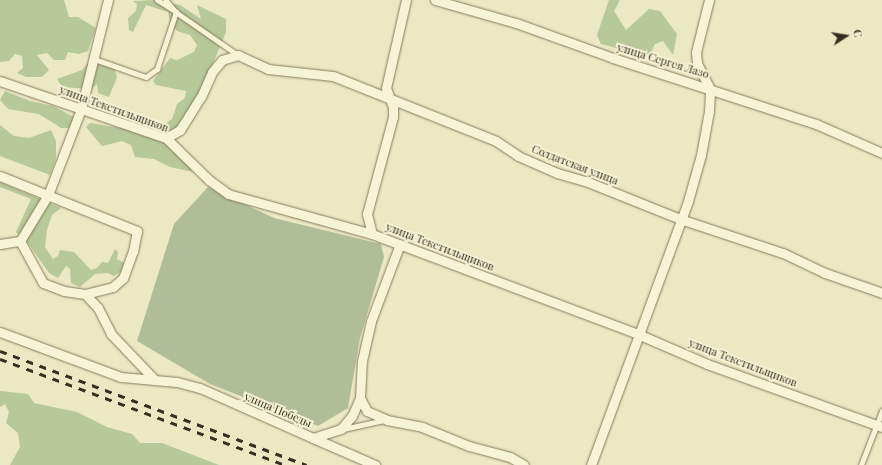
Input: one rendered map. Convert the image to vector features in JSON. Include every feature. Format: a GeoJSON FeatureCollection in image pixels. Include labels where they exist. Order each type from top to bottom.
{"type":"FeatureCollection","features":[{"type":"Feature","properties":{"kind":"street"},"geometry":{"type":"LineString","coordinates":[[20,241],[48,195],[81,109],[108,0]]}},
{"type":"Feature","properties":{"kind":"street"},"geometry":{"type":"LineString","coordinates":[[372,234],[367,214],[393,117],[390,98],[386,88],[406,0]]}},
{"type":"Feature","properties":{"kind":"street","name":"улица Сергея Лазо"},"geometry":{"type":"LineString","coordinates":[[435,0],[516,23],[613,58],[816,124],[882,152]]}},
{"type":"Feature","properties":{"kind":"street"},"geometry":{"type":"LineString","coordinates":[[591,465],[640,335],[701,155],[709,111],[710,89],[697,63],[696,52],[709,0]]}},
{"type":"Feature","properties":{"kind":"street"},"geometry":{"type":"LineString","coordinates":[[166,138],[180,130],[201,97],[212,72],[222,60],[238,54]]}},
{"type":"Feature","properties":{"kind":"street","name":"Солдатская улица"},"geometry":{"type":"LineString","coordinates":[[238,54],[268,69],[333,76],[496,141],[536,165],[588,182],[680,219],[783,253],[825,273],[882,293]]}},
{"type":"Feature","properties":{"kind":"street","name":"улица Текстильщиков"},"geometry":{"type":"LineString","coordinates":[[0,81],[166,138],[209,180],[228,194],[337,222],[372,234],[640,335],[707,364],[879,426]]}},
{"type":"Feature","properties":{"kind":"street"},"geometry":{"type":"LineString","coordinates":[[0,176],[137,231],[133,251],[123,278],[114,287],[85,294],[64,291],[43,283],[20,241]]}},
{"type":"Feature","properties":{"kind":"street"},"geometry":{"type":"LineString","coordinates":[[0,244],[20,241]]}},
{"type":"Feature","properties":{"kind":"street"},"geometry":{"type":"LineString","coordinates":[[341,429],[352,416],[360,398],[362,361],[371,321],[400,244]]}},
{"type":"Feature","properties":{"kind":"street"},"geometry":{"type":"LineString","coordinates":[[85,294],[98,308],[111,334],[155,380]]}},
{"type":"Feature","properties":{"kind":"street","name":"улица Победы"},"geometry":{"type":"LineString","coordinates":[[0,332],[121,377],[177,382],[200,388],[313,438],[341,429]]}},
{"type":"Feature","properties":{"kind":"street"},"geometry":{"type":"LineString","coordinates":[[360,398],[367,411],[387,420],[422,427],[469,446],[510,457],[524,465]]}},
{"type":"Feature","properties":{"kind":"street"},"geometry":{"type":"LineString","coordinates":[[313,438],[375,465]]}},
{"type":"Feature","properties":{"kind":"lane"},"geometry":{"type":"LineString","coordinates":[[157,0],[238,54]]}},
{"type":"Feature","properties":{"kind":"lane"},"geometry":{"type":"LineString","coordinates":[[166,0],[176,12]]}},
{"type":"Feature","properties":{"kind":"lane"},"geometry":{"type":"LineString","coordinates":[[94,59],[146,77],[157,69],[176,12]]}},
{"type":"Feature","properties":{"kind":"lane"},"geometry":{"type":"LineString","coordinates":[[861,465],[879,426],[882,411]]}},
{"type":"Feature","properties":{"kind":"lane"},"geometry":{"type":"LineString","coordinates":[[341,429],[387,420]]}},
{"type":"Feature","properties":{"kind":"green space"},"geometry":{"type":"Polygon","coordinates":[[[0,0],[64,0],[69,17],[78,17],[96,28],[88,51],[79,54],[68,52],[65,60],[54,60],[47,53],[37,55],[49,70],[42,77],[26,77],[17,73],[23,68],[22,56],[15,54],[9,61],[0,62],[0,0]]]}},
{"type":"Feature","properties":{"kind":"green space"},"geometry":{"type":"Polygon","coordinates":[[[156,0],[180,5],[201,19],[197,5],[226,19],[226,32],[206,80],[190,109],[164,143],[181,156],[193,172],[170,167],[154,159],[135,157],[131,145],[122,141],[102,146],[86,127],[90,123],[121,128],[129,124],[155,129],[156,126],[145,121],[117,117],[110,113],[112,108],[164,125],[172,119],[177,104],[185,98],[186,91],[156,85],[153,81],[170,58],[177,60],[194,52],[197,45],[190,35],[177,31],[170,22],[168,12],[146,5],[133,32],[129,30],[128,18],[136,11],[137,4],[133,1],[156,0]]]}},
{"type":"Feature","properties":{"kind":"green space"},"geometry":{"type":"Polygon","coordinates":[[[609,0],[620,0],[614,11],[626,30],[649,9],[660,11],[677,34],[673,55],[663,41],[655,44],[650,54],[638,56],[627,55],[620,49],[601,44],[597,35],[609,0]]]}},
{"type":"Feature","properties":{"kind":"green space"},"geometry":{"type":"Polygon","coordinates":[[[105,60],[113,64],[117,77],[109,97],[98,93],[97,84],[91,89],[62,87],[57,79],[82,70],[88,63],[105,60]]]}},
{"type":"Feature","properties":{"kind":"green space"},"geometry":{"type":"Polygon","coordinates":[[[5,91],[30,101],[53,106],[74,117],[69,128],[61,128],[39,114],[8,109],[0,100],[5,91]]]}},
{"type":"Feature","properties":{"kind":"green space"},"geometry":{"type":"Polygon","coordinates":[[[0,125],[14,136],[29,138],[51,130],[56,141],[56,158],[50,175],[0,156],[0,125]]]}},
{"type":"Feature","properties":{"kind":"green space"},"geometry":{"type":"Polygon","coordinates":[[[0,182],[61,208],[52,215],[47,230],[45,247],[53,259],[58,256],[60,250],[74,252],[91,270],[97,268],[102,262],[108,263],[115,249],[118,252],[117,259],[124,263],[121,272],[114,276],[108,273],[95,274],[80,287],[71,283],[70,269],[66,266],[58,278],[49,273],[28,243],[16,232],[31,199],[0,187],[0,182]]]}},
{"type":"Feature","properties":{"kind":"green space"},"geometry":{"type":"Polygon","coordinates":[[[208,187],[274,218],[381,244],[384,257],[360,338],[348,408],[318,426],[210,384],[137,341],[174,224],[208,187]]]}},
{"type":"Feature","properties":{"kind":"green space"},"geometry":{"type":"Polygon","coordinates":[[[0,391],[28,394],[34,403],[77,412],[107,427],[132,434],[140,443],[162,443],[219,465],[10,465],[20,447],[18,433],[6,423],[9,412],[5,404],[0,407],[0,391]]]}},
{"type":"Feature","properties":{"kind":"railway"},"geometry":{"type":"LineString","coordinates":[[0,351],[307,465]]}},
{"type":"Feature","properties":{"kind":"railway"},"geometry":{"type":"LineString","coordinates":[[0,359],[285,465]]}}]}
